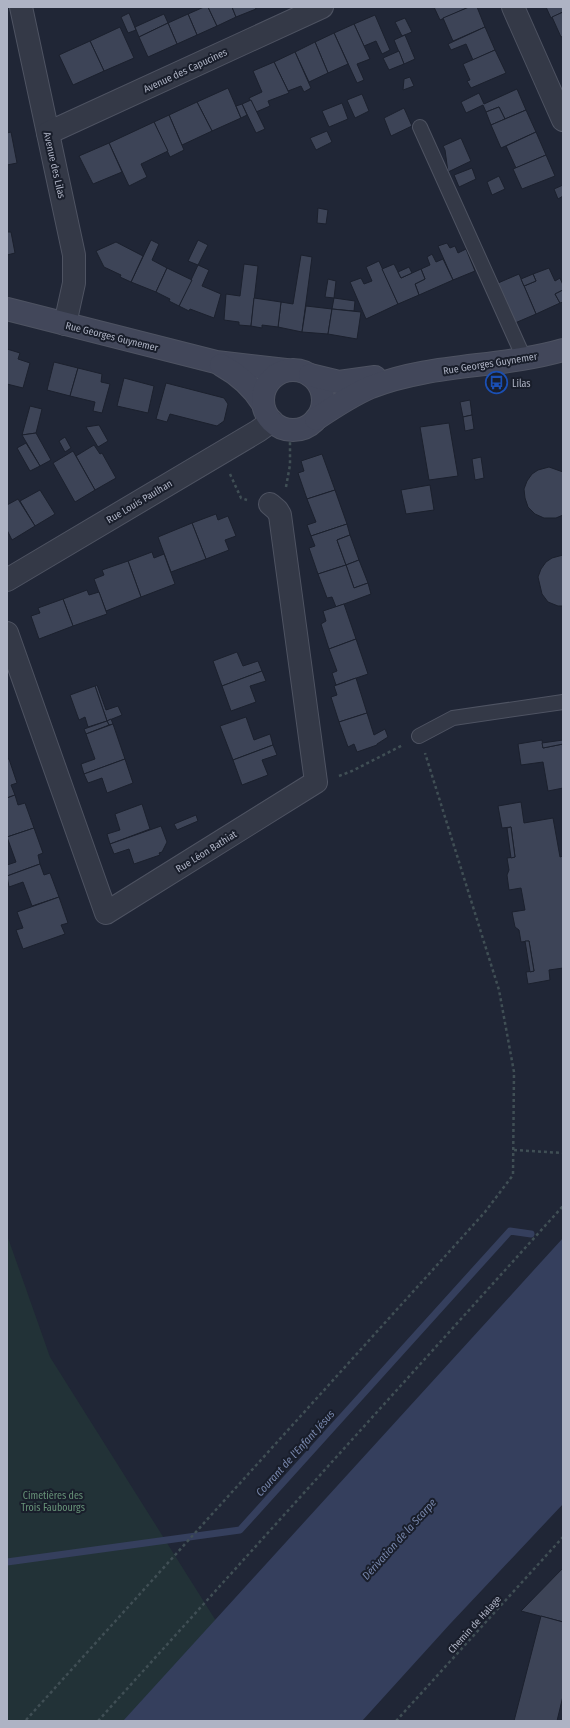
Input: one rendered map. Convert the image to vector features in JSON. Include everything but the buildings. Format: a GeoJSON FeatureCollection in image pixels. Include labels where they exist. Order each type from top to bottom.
{"type":"FeatureCollection","features":[{"type":"Feature","properties":{"kind":"main road","name":"Rue Georges Guynemer"},"geometry":{"type":"LineString","coordinates":[[7,309],[216,362],[286,370]]}},
{"type":"Feature","properties":{"kind":"main road","name":"Rue Georges Guynemer"},"geometry":{"type":"LineString","coordinates":[[310,375],[331,382],[339,382],[380,376],[416,374],[524,358],[563,350]]}},
{"type":"Feature","properties":{"kind":"main road","name":"Rue Georges Guynemer"},"geometry":{"type":"LineString","coordinates":[[216,362],[240,376],[275,418]]}},
{"type":"Feature","properties":{"kind":"main road"},"geometry":{"type":"LineString","coordinates":[[286,370],[301,371],[310,375],[320,386],[323,396],[323,406],[316,419],[304,428],[275,418],[263,394],[269,381],[277,374],[286,370]]}},
{"type":"Feature","properties":{"kind":"main road","name":"Rue Georges Guynemer"},"geometry":{"type":"LineString","coordinates":[[316,419],[366,389],[416,374]]}},
{"type":"Feature","properties":{"kind":"street","name":"Avenue des Lilas"},"geometry":{"type":"LineString","coordinates":[[21,7],[74,255],[74,283],[65,324]]}},
{"type":"Feature","properties":{"kind":"street","name":"Avenue des Capucines"},"geometry":{"type":"LineString","coordinates":[[48,133],[322,7]]}},
{"type":"Feature","properties":{"kind":"street"},"geometry":{"type":"LineString","coordinates":[[513,7],[563,120]]}},
{"type":"Feature","properties":{"kind":"street","name":"Rue Louis Paulhan"},"geometry":{"type":"LineString","coordinates":[[7,580],[220,452],[258,431],[275,418]]}},
{"type":"Feature","properties":{"kind":"street"},"geometry":{"type":"LineString","coordinates":[[275,510],[316,782]]}},
{"type":"Feature","properties":{"kind":"street","name":"Rue Léon Bathiat"},"geometry":{"type":"LineString","coordinates":[[7,633],[106,913],[316,782]]}},
{"type":"Feature","properties":{"kind":"lane"},"geometry":{"type":"LineString","coordinates":[[420,128],[524,358]]}},
{"type":"Feature","properties":{"kind":"lane"},"geometry":{"type":"LineString","coordinates":[[419,736],[453,718],[563,702]]}},
{"type":"Feature","properties":{"kind":"path"},"geometry":{"type":"LineString","coordinates":[[220,452],[241,498],[275,510],[290,465],[275,418]]}},
{"type":"Feature","properties":{"kind":"path"},"geometry":{"type":"LineString","coordinates":[[26,1720],[485,1212],[513,1175],[514,1072],[499,990],[419,736],[352,771],[316,782]]}},
{"type":"Feature","properties":{"kind":"path"},"geometry":{"type":"LineString","coordinates":[[514,1150],[563,1153]]}},
{"type":"Feature","properties":{"kind":"path"},"geometry":{"type":"LineString","coordinates":[[98,1721],[563,1206]]}},
{"type":"Feature","properties":{"kind":"path","name":"Chemin de Halage"},"geometry":{"type":"LineString","coordinates":[[396,1721],[563,1537]]}},
{"type":"Feature","properties":{"kind":"green space","name":"Cimetières des Trois Faubourgs"},"geometry":{"type":"Polygon","coordinates":[[[7,1235],[50,1357],[279,1721],[7,1721],[7,1235]]]}},
{"type":"Feature","properties":{"kind":"water","name":"Dérivation de la Scarpe"},"geometry":{"type":"Polygon","coordinates":[[[563,1238],[563,1504],[450,1624],[362,1721],[123,1721],[563,1238]]]}},
{"type":"Feature","properties":{"kind":"waterway","name":"Courant de l'Enfant Jésus"},"geometry":{"type":"LineString","coordinates":[[7,1562],[240,1530],[510,1231],[531,1234]]}},
{"type":"Feature","properties":{"kind":"place","name":"Lilas"},"geometry":{"type":"Point","coordinates":[497,383]}}]}
